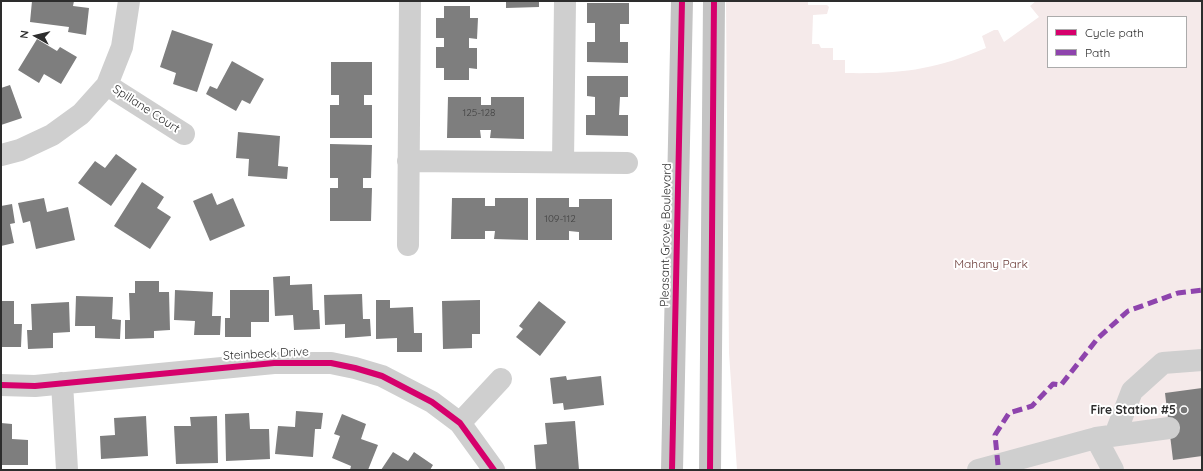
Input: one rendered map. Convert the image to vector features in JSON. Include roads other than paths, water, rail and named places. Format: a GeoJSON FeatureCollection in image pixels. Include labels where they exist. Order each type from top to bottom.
{"type":"FeatureCollection","features":[{"type":"Feature","properties":{"kind":"main road","name":"Pleasant Grove Boulevard"},"geometry":{"type":"LineString","coordinates":[[672,470],[682,1]]}},
{"type":"Feature","properties":{"kind":"main road"},"geometry":{"type":"LineString","coordinates":[[710,470],[714,1]]}},
{"type":"Feature","properties":{"kind":"street"},"geometry":{"type":"LineString","coordinates":[[1,155],[20,150],[52,135],[81,114],[107,85],[122,47],[129,1]]}},
{"type":"Feature","properties":{"kind":"street"},"geometry":{"type":"LineString","coordinates":[[408,245],[410,1]]}},
{"type":"Feature","properties":{"kind":"street"},"geometry":{"type":"LineString","coordinates":[[563,162],[565,1]]}},
{"type":"Feature","properties":{"kind":"street","name":"Spillane Court"},"geometry":{"type":"LineString","coordinates":[[107,85],[184,134]]}},
{"type":"Feature","properties":{"kind":"street"},"geometry":{"type":"LineString","coordinates":[[408,161],[627,163]]}},
{"type":"Feature","properties":{"kind":"street"},"geometry":{"type":"LineString","coordinates":[[1113,470],[1105,437],[1132,391],[1164,363],[1202,360]]}},
{"type":"Feature","properties":{"kind":"street","name":"Steinbeck Drive"},"geometry":{"type":"LineString","coordinates":[[1,385],[35,386],[274,363],[331,363],[368,372],[400,384],[432,402],[460,423],[494,470]]}},
{"type":"Feature","properties":{"kind":"street"},"geometry":{"type":"LineString","coordinates":[[460,423],[501,379]]}},
{"type":"Feature","properties":{"kind":"street"},"geometry":{"type":"LineString","coordinates":[[62,383],[67,470]]}},
{"type":"Feature","properties":{"kind":"street"},"geometry":{"type":"LineString","coordinates":[[978,470],[1105,437],[1169,428]]}},
{"type":"Feature","properties":{"kind":"place","name":"Fire Station #5"},"geometry":{"type":"Point","coordinates":[1184,410]}},
{"type":"Feature","properties":{"kind":"park label","name":"Mahany Park"},"geometry":{"type":"Point","coordinates":[991,264]}}]}
